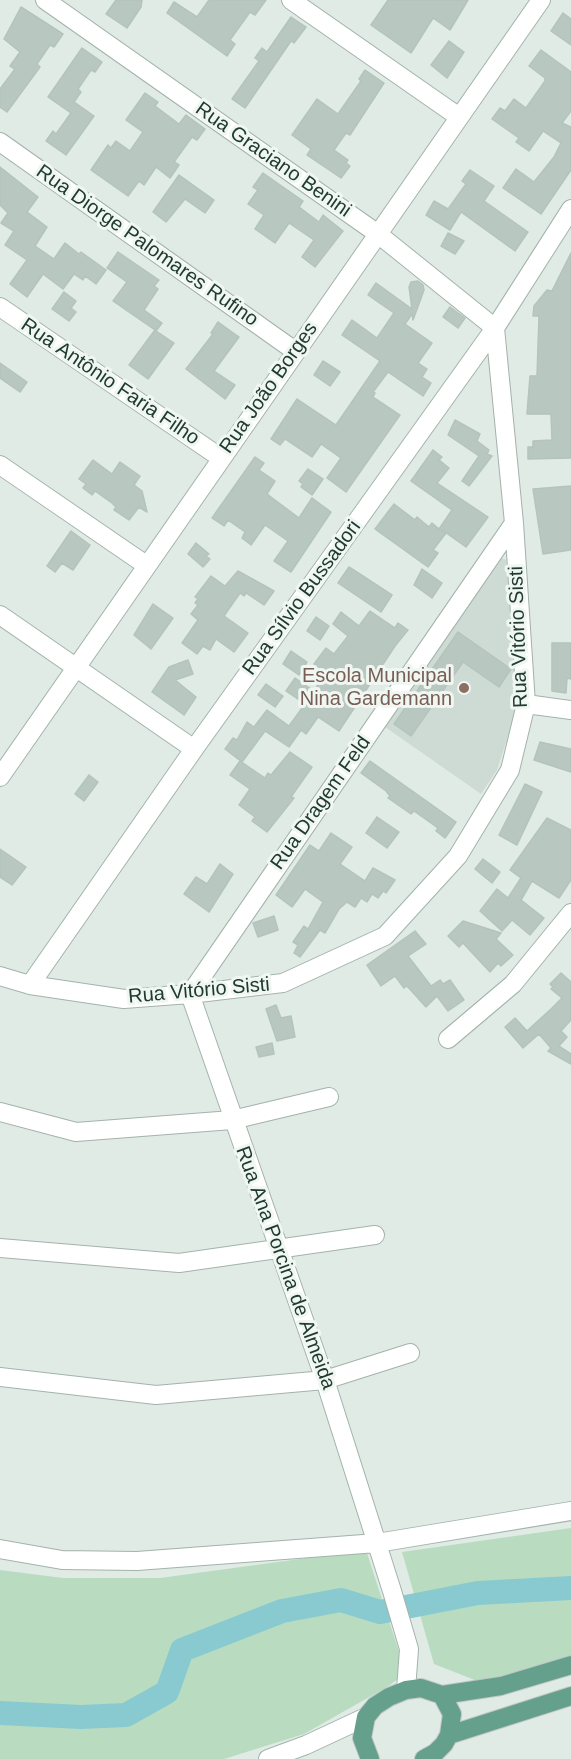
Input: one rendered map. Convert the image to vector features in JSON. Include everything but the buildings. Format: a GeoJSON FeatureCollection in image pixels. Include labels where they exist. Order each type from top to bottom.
{"type":"FeatureCollection","features":[{"type":"Feature","properties":{"kind":"main road"},"geometry":{"type":"LineString","coordinates":[[370,1759],[362,1738],[366,1717],[389,1697],[406,1690],[421,1688],[442,1695],[501,1686],[571,1665]]}},
{"type":"Feature","properties":{"kind":"main road"},"geometry":{"type":"LineString","coordinates":[[424,1759],[435,1753],[449,1735],[452,1714],[442,1695]]}},
{"type":"Feature","properties":{"kind":"main road"},"geometry":{"type":"LineString","coordinates":[[449,1735],[571,1696]]}},
{"type":"Feature","properties":{"kind":"street","name":"Rua Graciano Benini"},"geometry":{"type":"LineString","coordinates":[[45,0],[378,234],[495,328]]}},
{"type":"Feature","properties":{"kind":"street"},"geometry":{"type":"LineString","coordinates":[[291,0],[459,117]]}},
{"type":"Feature","properties":{"kind":"street","name":"Rua João Borges"},"geometry":{"type":"LineString","coordinates":[[0,776],[541,0]]}},
{"type":"Feature","properties":{"kind":"street","name":"Rua Diorge Palomares Rufino"},"geometry":{"type":"LineString","coordinates":[[0,142],[295,351]]}},
{"type":"Feature","properties":{"kind":"street","name":"Rua Sílvio Bussadori"},"geometry":{"type":"LineString","coordinates":[[30,985],[194,749],[495,328],[571,209]]}},
{"type":"Feature","properties":{"kind":"street","name":"Rua Antônio Faria Filho"},"geometry":{"type":"LineString","coordinates":[[0,307],[221,458]]}},
{"type":"Feature","properties":{"kind":"street","name":"Rua Vitório Sisti"},"geometry":{"type":"LineString","coordinates":[[0,976],[30,985],[124,999],[283,983],[385,936],[464,847],[510,770],[526,704],[514,523],[495,328]]}},
{"type":"Feature","properties":{"kind":"street"},"geometry":{"type":"LineString","coordinates":[[0,465],[146,565]]}},
{"type":"Feature","properties":{"kind":"street","name":"Rua Dragem Feld"},"geometry":{"type":"LineString","coordinates":[[190,994],[514,523]]}},
{"type":"Feature","properties":{"kind":"street"},"geometry":{"type":"LineString","coordinates":[[0,615],[194,749]]}},
{"type":"Feature","properties":{"kind":"street"},"geometry":{"type":"LineString","coordinates":[[526,704],[571,710]]}},
{"type":"Feature","properties":{"kind":"street"},"geometry":{"type":"LineString","coordinates":[[448,1039],[513,984],[571,914]]}},
{"type":"Feature","properties":{"kind":"street","name":"Rua Ana Porcina de Almeida"},"geometry":{"type":"LineString","coordinates":[[190,994],[232,1120],[325,1380],[392,1591],[409,1649],[406,1690]]}},
{"type":"Feature","properties":{"kind":"street"},"geometry":{"type":"LineString","coordinates":[[0,1112],[76,1132],[232,1120],[329,1097]]}},
{"type":"Feature","properties":{"kind":"street"},"geometry":{"type":"LineString","coordinates":[[0,1248],[179,1263],[375,1235]]}},
{"type":"Feature","properties":{"kind":"street"},"geometry":{"type":"LineString","coordinates":[[0,1377],[156,1395],[325,1380],[410,1353]]}},
{"type":"Feature","properties":{"kind":"street"},"geometry":{"type":"LineString","coordinates":[[0,1549],[62,1560],[136,1561],[377,1543],[571,1511]]}},
{"type":"Feature","properties":{"kind":"street"},"geometry":{"type":"LineString","coordinates":[[268,1759],[306,1745],[366,1717]]}},
{"type":"Feature","properties":{"kind":"shaded area","name":"Escola Municipal Nina Gardemann"},"geometry":{"type":"Polygon","coordinates":[[[502,558],[506,560],[517,659],[514,718],[497,770],[481,794],[385,727],[502,558]]]}},
{"type":"Feature","properties":{"kind":"green space"},"geometry":{"type":"Polygon","coordinates":[[[571,1528],[571,1662],[490,1686],[434,1664],[402,1552],[571,1528]]]}},
{"type":"Feature","properties":{"kind":"green space"},"geometry":{"type":"Polygon","coordinates":[[[366,1550],[403,1664],[401,1677],[387,1687],[304,1734],[224,1759],[0,1759],[0,1570],[63,1578],[160,1578],[366,1550]]]}},
{"type":"Feature","properties":{"kind":"waterway"},"geometry":{"type":"LineString","coordinates":[[0,1713],[81,1717],[126,1715],[167,1692],[182,1650],[282,1611],[341,1600],[380,1612],[478,1593],[571,1588]]}},
{"type":"Feature","properties":{"kind":"place","name":"Escola Municipal Nina Gardemann"},"geometry":{"type":"Point","coordinates":[464,688]}}]}
